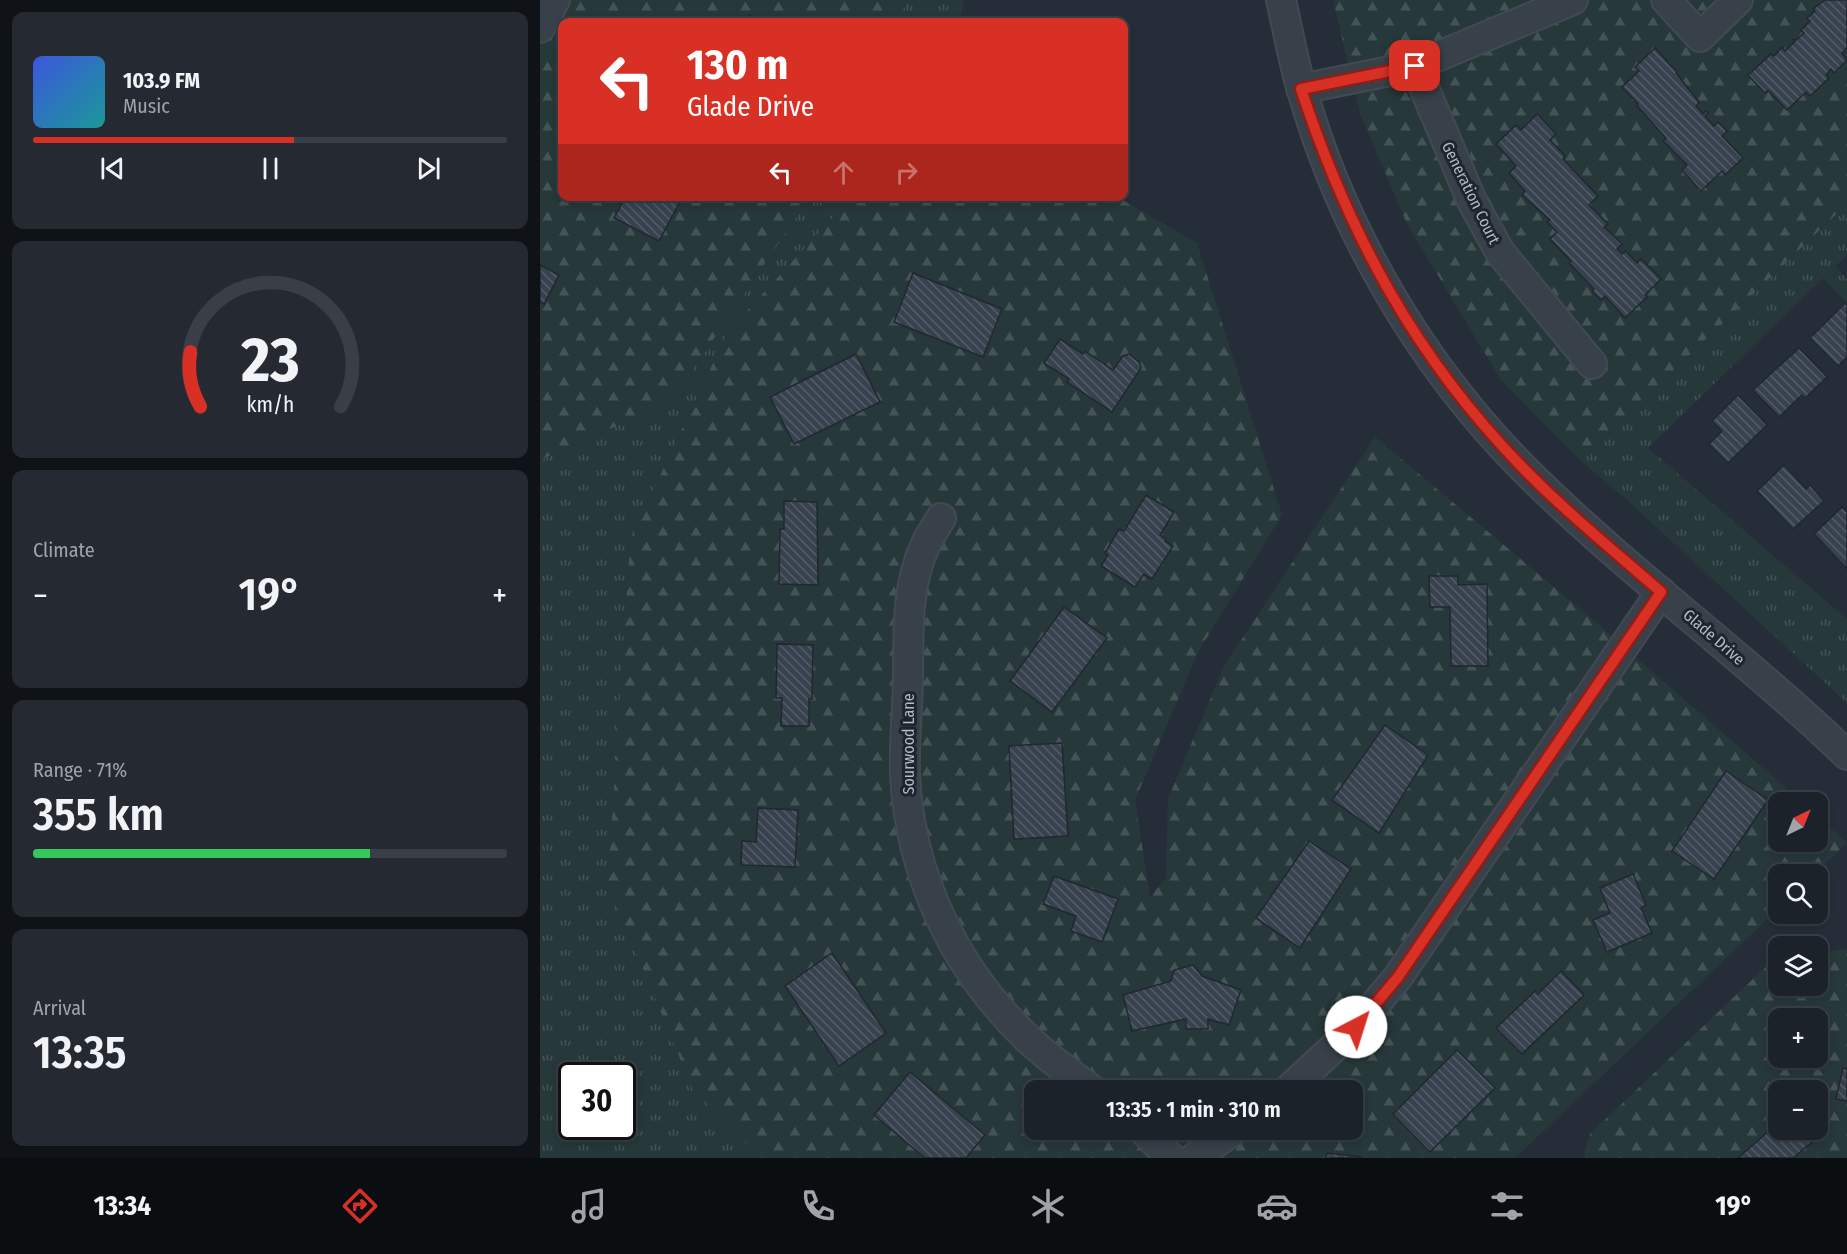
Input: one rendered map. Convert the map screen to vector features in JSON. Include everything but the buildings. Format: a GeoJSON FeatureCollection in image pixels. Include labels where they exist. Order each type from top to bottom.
{"type":"FeatureCollection","features":[{"type":"Feature","properties":{"kind":"street"},"geometry":{"type":"LineString","coordinates":[[540,28],[555,0]]}},
{"type":"Feature","properties":{"kind":"street","name":"Glade Drive"},"geometry":{"type":"LineString","coordinates":[[1281,0],[1301,89],[1347,212],[1385,286],[1425,349],[1472,411],[1522,467],[1571,514],[1847,755]]}},
{"type":"Feature","properties":{"kind":"street"},"geometry":{"type":"LineString","coordinates":[[1301,89],[1415,66],[1573,0]]}},
{"type":"Feature","properties":{"kind":"street"},"geometry":{"type":"LineString","coordinates":[[1666,0],[1700,37],[1738,0]]}},
{"type":"Feature","properties":{"kind":"street","name":"Generation Court"},"geometry":{"type":"LineString","coordinates":[[1415,66],[1472,201],[1500,252],[1592,364]]}},
{"type":"Feature","properties":{"kind":"street","name":"Sourwood Lane"},"geometry":{"type":"LineString","coordinates":[[941,519],[925,545],[914,576],[910,608],[905,774],[910,823],[922,871],[939,917],[962,960],[994,1004],[1026,1038],[1079,1080]]}},
{"type":"Feature","properties":{"kind":"street"},"geometry":{"type":"LineString","coordinates":[[1299,1080],[1356,1027],[1398,977],[1661,592]]}},
{"type":"Feature","properties":{"kind":"street"},"geometry":{"type":"LineString","coordinates":[[1153,1140],[1171,1158]]}},
{"type":"Feature","properties":{"kind":"street"},"geometry":{"type":"LineString","coordinates":[[1194,1158],[1220,1140]]}},
{"type":"Feature","properties":{"kind":"green space"},"geometry":{"type":"Polygon","coordinates":[[[540,0],[905,0],[902,18],[558,18],[558,201],[807,201],[671,402],[540,460],[540,0]]]}},
{"type":"Feature","properties":{"kind":"green space"},"geometry":{"type":"Polygon","coordinates":[[[905,0],[964,0],[960,18],[902,18],[905,0]]]}},
{"type":"Feature","properties":{"kind":"green space"},"geometry":{"type":"Polygon","coordinates":[[[1333,0],[1847,0],[1847,204],[1580,460],[1501,380],[1407,224],[1360,113],[1333,0]]]}},
{"type":"Feature","properties":{"kind":"green space"},"geometry":{"type":"Polygon","coordinates":[[[807,201],[848,201],[728,331],[630,539],[608,883],[692,1088],[760,1158],[540,1158],[540,460],[671,402],[807,201]]]}},
{"type":"Feature","properties":{"kind":"green space"},"geometry":{"type":"Polygon","coordinates":[[[847,201],[1124,201],[1197,243],[1282,515],[1198,652],[1135,800],[1150,897],[1166,878],[1168,799],[1224,666],[1375,437],[1585,613],[1791,792],[1768,792],[1768,852],[1828,852],[1828,826],[1847,843],[1825,864],[1768,864],[1768,918],[1515,1158],[760,1158],[692,1088],[607,883],[630,539],[728,331],[847,201]]]}},
{"type":"Feature","properties":{"kind":"green space"},"geometry":{"type":"Polygon","coordinates":[[[1847,204],[1847,255],[1835,266],[1847,279],[1847,303],[1823,278],[1648,448],[1847,619],[1847,703],[1625,498],[1580,460],[1847,204]]]}},
{"type":"Feature","properties":{"kind":"green space"},"geometry":{"type":"Polygon","coordinates":[[[1847,949],[1847,1158],[1583,1158],[1590,1134],[1768,965],[1768,996],[1828,996],[1828,952],[1847,949]]]}},
{"type":"Feature","properties":{"kind":"route"},"geometry":{"type":"LineString","coordinates":[[1356,1027],[1398,977],[1661,592],[1571,514],[1522,467],[1472,411],[1425,349],[1385,286],[1347,212],[1301,89],[1415,66]]}}]}
